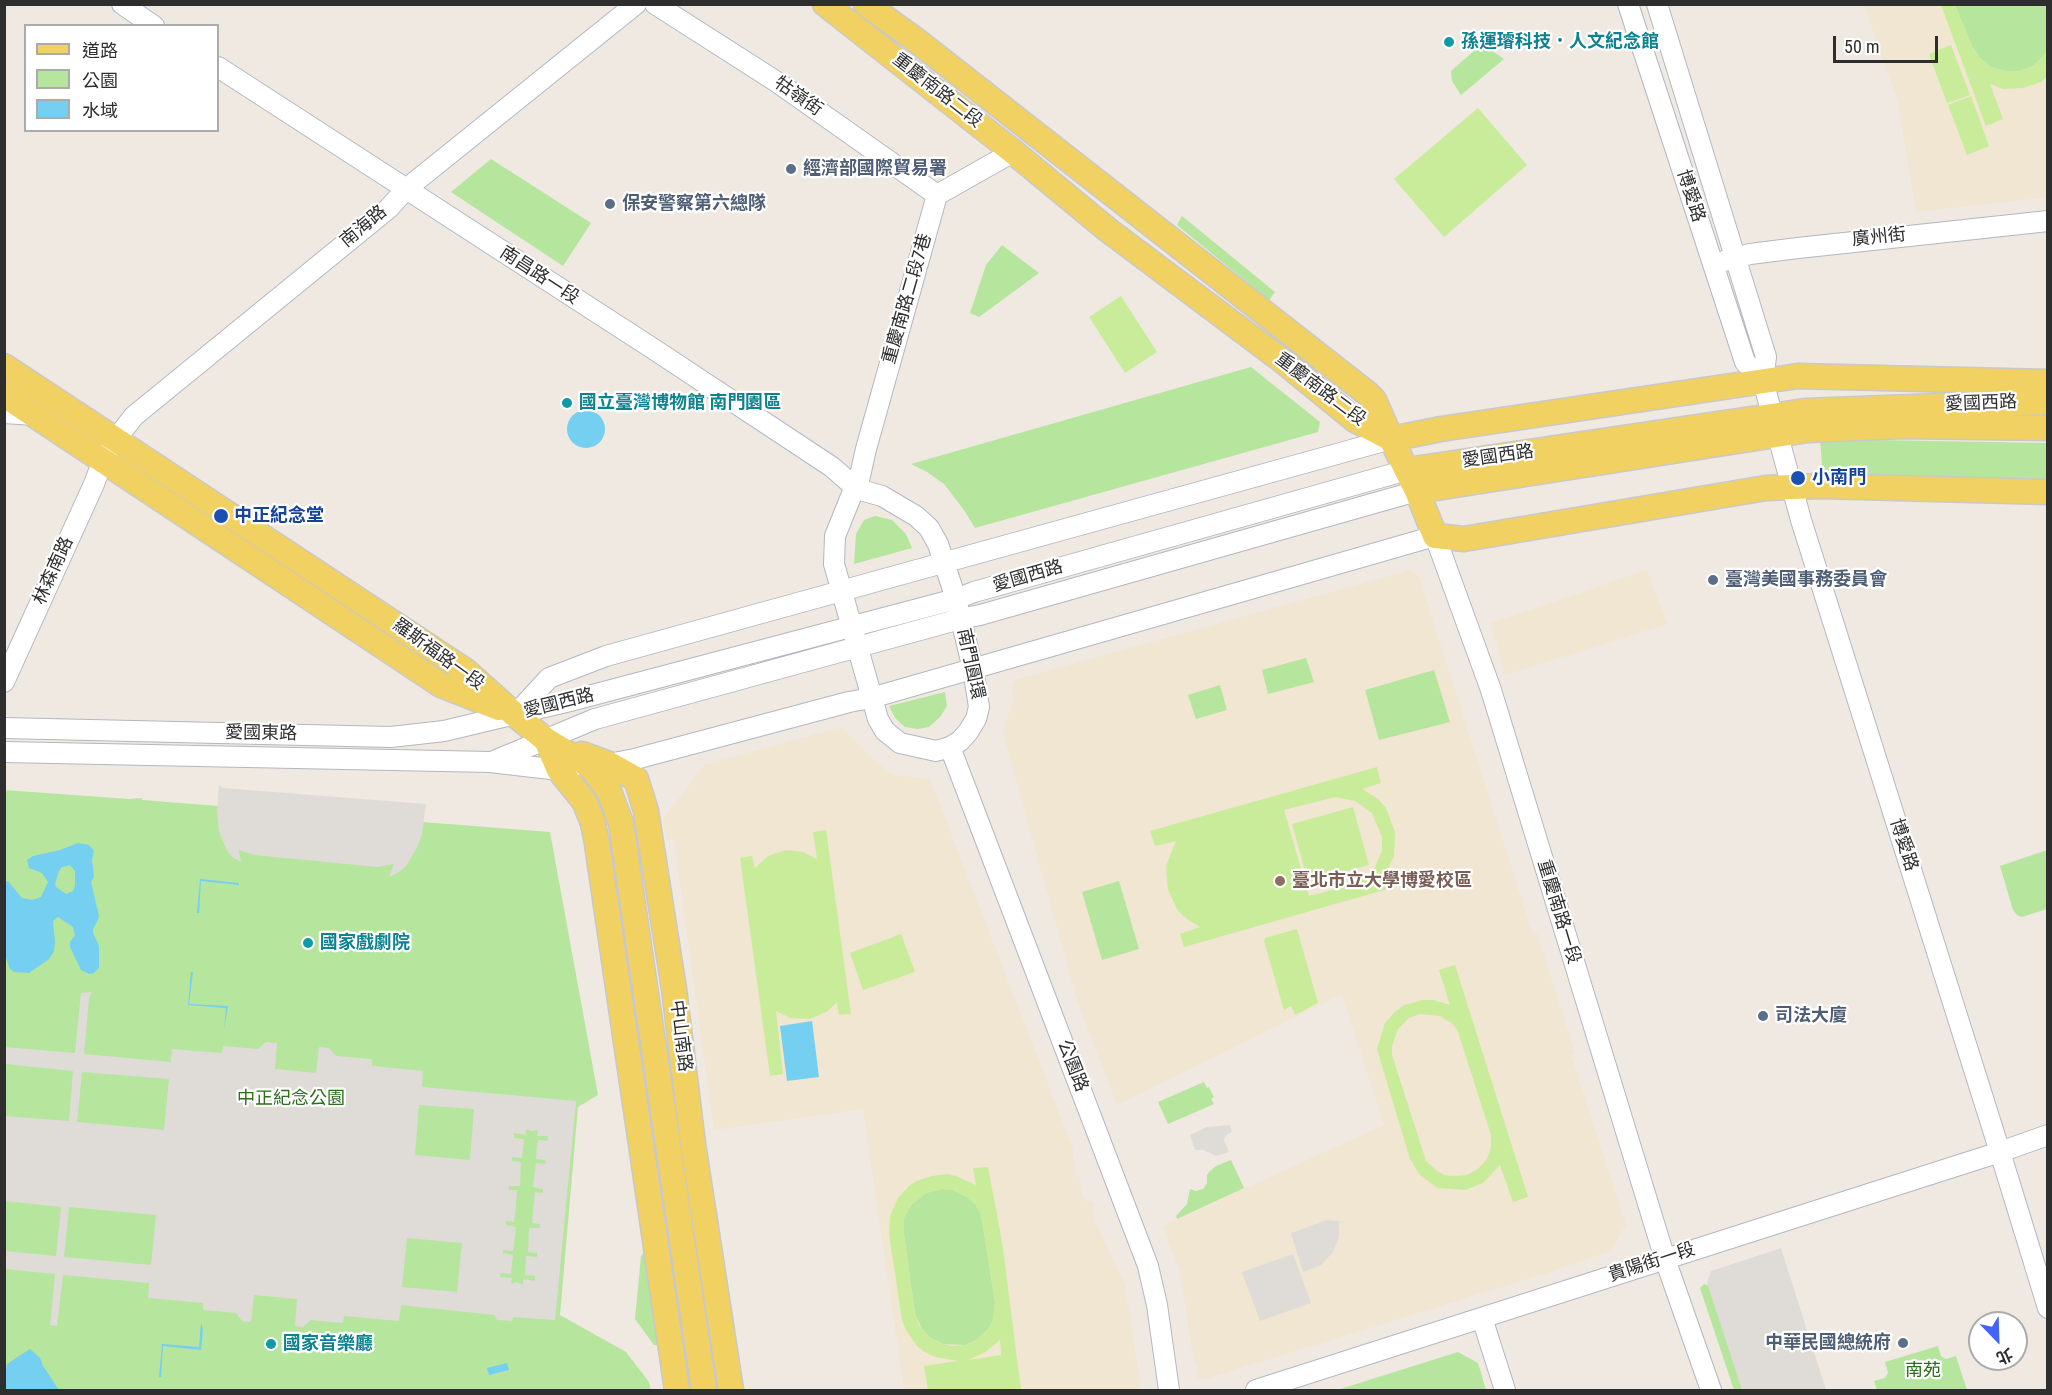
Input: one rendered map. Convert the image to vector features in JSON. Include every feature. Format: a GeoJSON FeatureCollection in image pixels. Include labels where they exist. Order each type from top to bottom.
{"type":"FeatureCollection","features":[{"type":"Feature","properties":{"kind":"main road","name":"重慶南路二段"},"geometry":{"type":"LineString","coordinates":[[825,4],[1011,150],[1108,230],[1284,362],[1355,420],[1391,439]]}},
{"type":"Feature","properties":{"kind":"main road","name":"重慶南路二段"},"geometry":{"type":"LineString","coordinates":[[866,4],[917,41],[1368,394],[1374,400],[1391,439]]}},
{"type":"Feature","properties":{"kind":"main road","name":"羅斯福路一段"},"geometry":{"type":"LineString","coordinates":[[4,366],[466,671],[515,715]]}},
{"type":"Feature","properties":{"kind":"main road","name":"愛國西路"},"geometry":{"type":"LineString","coordinates":[[1391,439],[1441,429],[1797,376],[2048,382]]}},
{"type":"Feature","properties":{"kind":"main road","name":"羅斯福路一段"},"geometry":{"type":"LineString","coordinates":[[4,395],[441,685],[515,715]]}},
{"type":"Feature","properties":{"kind":"main road","name":"愛國西路"},"geometry":{"type":"LineString","coordinates":[[1412,480],[1775,425],[1804,411],[2048,402]]}},
{"type":"Feature","properties":{"kind":"main road","name":"愛國西路"},"geometry":{"type":"LineString","coordinates":[[1775,425],[1808,430],[1902,426],[2048,428]]}},
{"type":"Feature","properties":{"kind":"main road","name":"重慶南路一段"},"geometry":{"type":"LineString","coordinates":[[1391,439],[1412,480],[1435,536]]}},
{"type":"Feature","properties":{"kind":"main road"},"geometry":{"type":"LineString","coordinates":[[1435,536],[1464,539],[1766,488],[1820,486],[2048,492]]}},
{"type":"Feature","properties":{"kind":"main road","name":"中山南路"},"geometry":{"type":"LineString","coordinates":[[515,715],[546,740],[600,766],[636,779],[646,811],[674,989],[693,1144],[731,1390]]}},
{"type":"Feature","properties":{"kind":"main road","name":"中山南路"},"geometry":{"type":"LineString","coordinates":[[546,740],[559,770],[584,801],[593,824],[676,1390]]}},
{"type":"Feature","properties":{"kind":"main road","name":"中山南路"},"geometry":{"type":"LineString","coordinates":[[600,766],[621,823],[704,1390]]}},
{"type":"Feature","properties":{"kind":"street"},"geometry":{"type":"LineString","coordinates":[[122,4],[151,24]]}},
{"type":"Feature","properties":{"kind":"street","name":"南海路"},"geometry":{"type":"LineString","coordinates":[[103,460],[134,416],[389,208],[406,189],[636,4]]}},
{"type":"Feature","properties":{"kind":"street","name":"牯嶺街"},"geometry":{"type":"LineString","coordinates":[[655,4],[777,82],[937,195]]}},
{"type":"Feature","properties":{"kind":"street","name":"博愛路"},"geometry":{"type":"LineString","coordinates":[[1628,4],[1744,362],[1762,381]]}},
{"type":"Feature","properties":{"kind":"street","name":"博愛路"},"geometry":{"type":"LineString","coordinates":[[1657,4],[1766,357],[1762,381],[1801,520],[1882,782],[2001,1152],[2048,1308]]}},
{"type":"Feature","properties":{"kind":"street","name":"南昌路一段"},"geometry":{"type":"LineString","coordinates":[[219,68],[813,454],[857,489]]}},
{"type":"Feature","properties":{"kind":"street"},"geometry":{"type":"LineString","coordinates":[[937,195],[1006,156],[1011,150]]}},
{"type":"Feature","properties":{"kind":"street","name":"重慶南路二段7巷"},"geometry":{"type":"LineString","coordinates":[[857,489],[866,449],[937,195]]}},
{"type":"Feature","properties":{"kind":"street","name":"廣州街"},"geometry":{"type":"LineString","coordinates":[[1712,264],[1750,254],[2048,221]]}},
{"type":"Feature","properties":{"kind":"street"},"geometry":{"type":"LineString","coordinates":[[4,413],[35,415]]}},
{"type":"Feature","properties":{"kind":"street","name":"愛國西路"},"geometry":{"type":"LineString","coordinates":[[515,715],[549,678],[606,656],[1391,439]]}},
{"type":"Feature","properties":{"kind":"street","name":"林森南路"},"geometry":{"type":"LineString","coordinates":[[4,682],[103,460]]}},
{"type":"Feature","properties":{"kind":"street","name":"愛國西路"},"geometry":{"type":"LineString","coordinates":[[515,715],[852,627],[958,609],[980,615],[1412,480]]}},
{"type":"Feature","properties":{"kind":"street"},"geometry":{"type":"LineString","coordinates":[[857,489],[852,494],[836,536],[834,564],[878,719],[885,731],[900,743],[936,751],[950,747]]}},
{"type":"Feature","properties":{"kind":"street","name":"南門圓環"},"geometry":{"type":"LineString","coordinates":[[857,489],[882,496],[916,516],[929,528],[938,544],[958,609],[978,688],[979,707],[976,719],[960,741],[950,747]]}},
{"type":"Feature","properties":{"kind":"street"},"geometry":{"type":"LineString","coordinates":[[600,766],[871,698],[1435,536]]}},
{"type":"Feature","properties":{"kind":"street","name":"重慶南路一段"},"geometry":{"type":"LineString","coordinates":[[1435,536],[1491,690],[1665,1259],[1711,1390]]}},
{"type":"Feature","properties":{"kind":"street","name":"愛國西路"},"geometry":{"type":"LineString","coordinates":[[546,740],[595,719],[858,646],[958,609]]}},
{"type":"Feature","properties":{"kind":"street","name":"愛國東路"},"geometry":{"type":"LineString","coordinates":[[4,728],[391,737],[444,731],[515,715]]}},
{"type":"Feature","properties":{"kind":"street","name":"愛國東路"},"geometry":{"type":"LineString","coordinates":[[490,762],[546,740]]}},
{"type":"Feature","properties":{"kind":"street","name":"公園路"},"geometry":{"type":"LineString","coordinates":[[950,747],[1148,1266],[1158,1305],[1169,1390]]}},
{"type":"Feature","properties":{"kind":"street","name":"愛國東路"},"geometry":{"type":"LineString","coordinates":[[4,752],[490,762],[559,770],[600,766]]}},
{"type":"Feature","properties":{"kind":"street","name":"貴陽街一段"},"geometry":{"type":"LineString","coordinates":[[1256,1390],[2048,1135]]}},
{"type":"Feature","properties":{"kind":"street"},"geometry":{"type":"LineString","coordinates":[[1482,1318],[1505,1390]]}},
{"type":"Feature","properties":{"kind":"shaded area"},"geometry":{"type":"Polygon","coordinates":[[[1864,5],[2047,5],[2047,197],[1916,212],[1898,102],[1864,5]]]}},
{"type":"Feature","properties":{"kind":"shaded area","name":"臺北市立大學博愛校區"},"geometry":{"type":"Polygon","coordinates":[[[1411,570],[1419,577],[1533,935],[1537,933],[1575,1053],[1571,1055],[1627,1228],[1623,1229],[1610,1251],[1550,1272],[1202,1380],[1195,1378],[1199,1373],[1193,1357],[1180,1272],[1163,1226],[1384,1125],[1342,994],[1117,1105],[1077,1000],[1003,733],[1013,701],[1012,686],[1015,680],[1411,570]]]}},
{"type":"Feature","properties":{"kind":"shaded area"},"geometry":{"type":"Polygon","coordinates":[[[1647,570],[1667,624],[1505,675],[1491,623],[1647,570]]]}},
{"type":"Feature","properties":{"kind":"shaded area"},"geometry":{"type":"Polygon","coordinates":[[[842,727],[873,759],[893,775],[930,779],[1073,1149],[1075,1177],[1079,1176],[1082,1196],[1086,1201],[1093,1202],[1094,1220],[1125,1284],[1141,1390],[904,1390],[863,1109],[714,1130],[674,840],[666,841],[663,819],[704,765],[842,727]]]}},
{"type":"Feature","properties":{"kind":"shaded area"},"geometry":{"type":"Polygon","coordinates":[[[219,785],[223,788],[426,804],[422,834],[406,866],[389,877],[394,864],[378,867],[254,855],[239,850],[241,862],[232,857],[226,849],[219,831],[217,810],[219,785]]]}},
{"type":"Feature","properties":{"kind":"shaded area"},"geometry":{"type":"Polygon","coordinates":[[[92,992],[89,998],[84,1054],[171,1062],[172,1049],[222,1053],[223,1046],[258,1049],[266,1042],[277,1043],[275,1069],[316,1073],[319,1047],[329,1048],[336,1056],[372,1059],[372,1066],[423,1071],[422,1087],[576,1101],[555,1320],[513,1317],[512,1321],[498,1320],[495,1315],[401,1305],[399,1321],[344,1316],[343,1323],[311,1320],[303,1327],[295,1326],[297,1299],[254,1295],[251,1322],[242,1321],[236,1313],[203,1310],[203,1303],[148,1298],[149,1283],[63,1275],[57,1326],[50,1325],[55,1274],[5,1269],[5,1251],[56,1256],[61,1207],[5,1201],[4,1116],[69,1121],[73,1071],[5,1064],[5,1047],[75,1053],[81,993],[92,992]],[[82,1072],[77,1122],[164,1130],[169,1079],[82,1072]],[[419,1105],[415,1155],[470,1160],[474,1109],[419,1105]],[[526,1129],[526,1135],[514,1133],[514,1138],[524,1139],[522,1158],[512,1157],[512,1161],[521,1162],[520,1186],[509,1186],[509,1190],[517,1190],[516,1206],[514,1222],[506,1221],[506,1225],[516,1227],[513,1251],[503,1250],[503,1253],[513,1255],[511,1274],[501,1273],[500,1277],[512,1278],[511,1284],[517,1282],[523,1285],[523,1279],[535,1281],[535,1276],[525,1275],[526,1256],[537,1257],[537,1253],[528,1252],[529,1228],[540,1228],[540,1224],[532,1223],[535,1192],[543,1193],[543,1189],[533,1187],[536,1163],[546,1164],[546,1160],[536,1159],[538,1140],[548,1141],[548,1136],[537,1136],[538,1130],[526,1129]],[[69,1207],[64,1257],[151,1265],[156,1215],[69,1207]],[[407,1238],[402,1287],[457,1292],[462,1243],[407,1238]]]}},
{"type":"Feature","properties":{"kind":"shaded area"},"geometry":{"type":"Polygon","coordinates":[[[1230,1125],[1232,1132],[1226,1135],[1224,1140],[1229,1152],[1216,1156],[1203,1150],[1195,1150],[1190,1135],[1207,1127],[1230,1125]]]}},
{"type":"Feature","properties":{"kind":"shaded area"},"geometry":{"type":"Polygon","coordinates":[[[1327,1220],[1339,1221],[1339,1237],[1333,1252],[1321,1265],[1303,1272],[1291,1233],[1327,1220]]]}},
{"type":"Feature","properties":{"kind":"shaded area"},"geometry":{"type":"Polygon","coordinates":[[[1781,1248],[1826,1390],[1742,1390],[1707,1283],[1711,1271],[1781,1248]]]}},
{"type":"Feature","properties":{"kind":"shaded area"},"geometry":{"type":"Polygon","coordinates":[[[1293,1254],[1311,1303],[1260,1321],[1242,1272],[1293,1254]]]}},
{"type":"Feature","properties":{"kind":"green space"},"geometry":{"type":"Polygon","coordinates":[[[1941,5],[1955,5],[1972,46],[1980,58],[1991,67],[2005,71],[2020,71],[2033,66],[2047,52],[2047,76],[2041,82],[2023,88],[2003,89],[1990,84],[2003,119],[1986,126],[1941,5]]]}},
{"type":"Feature","properties":{"kind":"green space"},"geometry":{"type":"Polygon","coordinates":[[[1955,5],[2047,5],[2047,52],[2033,66],[2020,71],[2005,71],[1991,67],[1980,58],[1972,46],[1955,5]]]}},
{"type":"Feature","properties":{"kind":"green space"},"geometry":{"type":"Polygon","coordinates":[[[1951,45],[1970,95],[1947,103],[1929,54],[1951,45]]]}},
{"type":"Feature","properties":{"kind":"green space"},"geometry":{"type":"Polygon","coordinates":[[[1485,46],[1504,59],[1461,95],[1452,81],[1451,71],[1475,50],[1485,46]]]}},
{"type":"Feature","properties":{"kind":"green space"},"geometry":{"type":"Polygon","coordinates":[[[1971,96],[1989,146],[1967,155],[1948,105],[1971,96]]]}},
{"type":"Feature","properties":{"kind":"green space"},"geometry":{"type":"Polygon","coordinates":[[[1478,108],[1527,165],[1444,237],[1394,179],[1478,108]]]}},
{"type":"Feature","properties":{"kind":"green space"},"geometry":{"type":"Polygon","coordinates":[[[491,159],[591,223],[563,266],[451,192],[491,159]]]}},
{"type":"Feature","properties":{"kind":"green space"},"geometry":{"type":"Polygon","coordinates":[[[1182,216],[1275,292],[1269,300],[1177,225],[1182,216]]]}},
{"type":"Feature","properties":{"kind":"green space"},"geometry":{"type":"Polygon","coordinates":[[[1002,245],[1039,273],[979,317],[970,313],[986,265],[1002,245]]]}},
{"type":"Feature","properties":{"kind":"green space"},"geometry":{"type":"Polygon","coordinates":[[[1121,296],[1157,352],[1125,373],[1089,317],[1121,296]]]}},
{"type":"Feature","properties":{"kind":"green space"},"geometry":{"type":"Polygon","coordinates":[[[1251,367],[1320,422],[1318,432],[975,528],[944,484],[911,464],[1251,367]]]}},
{"type":"Feature","properties":{"kind":"green space"},"geometry":{"type":"Polygon","coordinates":[[[1820,439],[2047,443],[2047,481],[1823,477],[1820,439]]]}},
{"type":"Feature","properties":{"kind":"green space"},"geometry":{"type":"Polygon","coordinates":[[[875,516],[892,520],[906,534],[912,548],[854,564],[856,534],[864,520],[875,516]]]}},
{"type":"Feature","properties":{"kind":"green space"},"geometry":{"type":"Polygon","coordinates":[[[1306,658],[1314,682],[1268,694],[1262,670],[1306,658]]]}},
{"type":"Feature","properties":{"kind":"green space"},"geometry":{"type":"Polygon","coordinates":[[[1434,670],[1450,722],[1379,740],[1365,690],[1434,670]]]}},
{"type":"Feature","properties":{"kind":"green space"},"geometry":{"type":"Polygon","coordinates":[[[1220,685],[1227,710],[1196,719],[1188,695],[1220,685]]]}},
{"type":"Feature","properties":{"kind":"green space"},"geometry":{"type":"Polygon","coordinates":[[[945,692],[947,706],[940,717],[929,727],[918,729],[905,727],[895,718],[889,706],[945,692]]]}},
{"type":"Feature","properties":{"kind":"green space"},"geometry":{"type":"Polygon","coordinates":[[[1377,767],[1381,783],[1362,789],[1378,799],[1386,808],[1395,832],[1394,856],[1385,875],[1405,870],[1409,883],[1184,947],[1180,934],[1200,927],[1178,911],[1168,890],[1166,866],[1176,841],[1155,846],[1150,831],[1377,767]],[[1335,797],[1284,810],[1309,896],[1351,885],[1361,880],[1375,867],[1382,851],[1382,837],[1372,813],[1355,801],[1335,797]]]}},
{"type":"Feature","properties":{"kind":"green space","name":"中正紀念公園"},"geometry":{"type":"Polygon","coordinates":[[[4,790],[142,798],[142,800],[550,832],[598,1095],[578,1107],[560,1315],[626,1352],[649,1382],[651,1390],[5,1390],[4,790]]]}},
{"type":"Feature","properties":{"kind":"green space"},"geometry":{"type":"Polygon","coordinates":[[[1353,807],[1369,865],[1308,882],[1292,824],[1353,807]]]}},
{"type":"Feature","properties":{"kind":"green space"},"geometry":{"type":"Polygon","coordinates":[[[826,830],[851,1014],[839,1015],[837,1002],[828,1011],[810,1019],[790,1018],[776,1011],[783,1074],[770,1076],[740,858],[752,856],[755,868],[768,856],[786,850],[803,852],[817,859],[813,832],[826,830]]]}},
{"type":"Feature","properties":{"kind":"green space"},"geometry":{"type":"Polygon","coordinates":[[[2047,850],[2047,909],[2022,917],[2017,915],[2013,910],[2000,866],[2047,850]]]}},
{"type":"Feature","properties":{"kind":"green space"},"geometry":{"type":"Polygon","coordinates":[[[1119,881],[1139,949],[1102,960],[1082,892],[1119,881]]]}},
{"type":"Feature","properties":{"kind":"green space"},"geometry":{"type":"Polygon","coordinates":[[[1297,929],[1318,1003],[1295,1015],[1291,1006],[1284,1010],[1264,941],[1265,938],[1297,929]]]}},
{"type":"Feature","properties":{"kind":"green space"},"geometry":{"type":"Polygon","coordinates":[[[901,934],[915,972],[863,990],[850,953],[901,934]]]}},
{"type":"Feature","properties":{"kind":"green space"},"geometry":{"type":"Polygon","coordinates":[[[1455,965],[1528,1197],[1513,1202],[1500,1165],[1483,1183],[1465,1190],[1438,1188],[1420,1175],[1410,1159],[1377,1049],[1385,1023],[1404,1005],[1433,1000],[1450,1005],[1439,970],[1455,965]],[[1420,1014],[1409,1018],[1398,1029],[1392,1046],[1392,1055],[1426,1161],[1444,1175],[1467,1175],[1478,1169],[1487,1159],[1491,1147],[1491,1135],[1458,1032],[1453,1024],[1440,1016],[1420,1014]]]}},
{"type":"Feature","properties":{"kind":"green space"},"geometry":{"type":"Polygon","coordinates":[[[1204,1082],[1214,1097],[1211,1099],[1214,1104],[1168,1124],[1158,1102],[1204,1082]]]}},
{"type":"Feature","properties":{"kind":"green space"},"geometry":{"type":"Polygon","coordinates":[[[1231,1160],[1244,1188],[1177,1219],[1176,1216],[1187,1204],[1190,1189],[1196,1191],[1203,1189],[1210,1171],[1231,1160]]]}},
{"type":"Feature","properties":{"kind":"green space"},"geometry":{"type":"Polygon","coordinates":[[[988,1167],[1003,1248],[1021,1390],[928,1390],[924,1366],[958,1361],[935,1357],[923,1351],[916,1345],[902,1320],[889,1234],[890,1216],[898,1198],[910,1185],[932,1176],[947,1174],[976,1185],[973,1168],[988,1167]],[[942,1189],[926,1193],[911,1205],[904,1218],[904,1235],[915,1314],[919,1325],[929,1337],[951,1346],[965,1345],[976,1340],[988,1329],[993,1321],[995,1302],[981,1214],[967,1197],[953,1190],[942,1189]],[[1000,1340],[984,1353],[968,1360],[1001,1355],[1000,1340]]]}},
{"type":"Feature","properties":{"kind":"green space"},"geometry":{"type":"Polygon","coordinates":[[[942,1189],[953,1190],[967,1197],[981,1214],[995,1302],[993,1321],[988,1329],[976,1340],[965,1345],[943,1344],[929,1337],[922,1329],[915,1314],[904,1235],[904,1218],[911,1205],[926,1193],[942,1189]]]}},
{"type":"Feature","properties":{"kind":"green space"},"geometry":{"type":"Polygon","coordinates":[[[644,1253],[647,1256],[660,1342],[658,1345],[654,1345],[635,1319],[641,1256],[644,1253]]]}},
{"type":"Feature","properties":{"kind":"green space"},"geometry":{"type":"Polygon","coordinates":[[[1704,1284],[1716,1289],[1744,1390],[1734,1390],[1700,1288],[1704,1284]]]}},
{"type":"Feature","properties":{"kind":"green space","name":"南苑"},"geometry":{"type":"Polygon","coordinates":[[[1938,1346],[1941,1356],[1946,1359],[1956,1356],[1967,1390],[1877,1390],[1874,1381],[1885,1378],[1888,1373],[1885,1362],[1938,1346]]]}},
{"type":"Feature","properties":{"kind":"green space"},"geometry":{"type":"Polygon","coordinates":[[[1458,1352],[1478,1363],[1486,1390],[1337,1390],[1458,1352]]]}},
{"type":"Feature","properties":{"kind":"water"},"geometry":{"type":"Polygon","coordinates":[[[586,410],[599,416],[605,429],[599,442],[586,448],[573,442],[567,429],[573,416],[586,410]]]}},
{"type":"Feature","properties":{"kind":"water"},"geometry":{"type":"Polygon","coordinates":[[[78,843],[89,845],[94,851],[92,860],[94,877],[91,882],[99,916],[93,933],[99,946],[99,968],[89,974],[81,970],[70,947],[70,942],[75,935],[73,927],[58,917],[53,921],[55,942],[54,951],[49,959],[29,973],[14,972],[10,969],[5,955],[5,882],[8,881],[22,898],[32,900],[41,897],[48,882],[42,873],[29,868],[27,860],[33,856],[78,843]],[[70,865],[62,867],[55,884],[56,887],[66,894],[73,891],[75,871],[70,865]]]}},
{"type":"Feature","properties":{"kind":"water"},"geometry":{"type":"Polygon","coordinates":[[[200,879],[239,883],[239,885],[201,881],[199,913],[197,913],[200,879]]]}},
{"type":"Feature","properties":{"kind":"water"},"geometry":{"type":"Polygon","coordinates":[[[191,972],[193,972],[189,1004],[228,1006],[224,1029],[226,1008],[188,1005],[191,972]]]}},
{"type":"Feature","properties":{"kind":"water"},"geometry":{"type":"Polygon","coordinates":[[[812,1021],[819,1077],[787,1081],[780,1026],[812,1021]]]}},
{"type":"Feature","properties":{"kind":"water"},"geometry":{"type":"Polygon","coordinates":[[[201,1323],[203,1330],[201,1350],[163,1346],[161,1377],[159,1377],[162,1344],[199,1347],[201,1323]]]}},
{"type":"Feature","properties":{"kind":"water"},"geometry":{"type":"Polygon","coordinates":[[[30,1349],[40,1358],[59,1390],[5,1390],[7,1364],[30,1349]]]}},
{"type":"Feature","properties":{"kind":"water"},"geometry":{"type":"Polygon","coordinates":[[[507,1363],[509,1370],[489,1375],[487,1368],[507,1363]]]}},
{"type":"Feature","properties":{"kind":"place","name":"孫運璿科技．人文紀念館"},"geometry":{"type":"Point","coordinates":[1449,42]}},
{"type":"Feature","properties":{"kind":"place","name":"經濟部國際貿易署"},"geometry":{"type":"Point","coordinates":[791,169]}},
{"type":"Feature","properties":{"kind":"place","name":"保安警察第六總隊"},"geometry":{"type":"Point","coordinates":[610,204]}},
{"type":"Feature","properties":{"kind":"place","name":"國立臺灣博物館 南門園區"},"geometry":{"type":"Point","coordinates":[567,403]}},
{"type":"Feature","properties":{"kind":"place","name":"小南門"},"geometry":{"type":"Point","coordinates":[1798,478]}},
{"type":"Feature","properties":{"kind":"place","name":"中正紀念堂"},"geometry":{"type":"Point","coordinates":[221,516]}},
{"type":"Feature","properties":{"kind":"place","name":"臺灣美國事務委員會"},"geometry":{"type":"Point","coordinates":[1713,580]}},
{"type":"Feature","properties":{"kind":"place","name":"臺北市立大學博愛校區"},"geometry":{"type":"Point","coordinates":[1280,881]}},
{"type":"Feature","properties":{"kind":"place","name":"國家戲劇院"},"geometry":{"type":"Point","coordinates":[308,943]}},
{"type":"Feature","properties":{"kind":"place","name":"司法大廈"},"geometry":{"type":"Point","coordinates":[1763,1016]}},
{"type":"Feature","properties":{"kind":"place","name":"中華民國總統府"},"geometry":{"type":"Point","coordinates":[1903,1343]}},
{"type":"Feature","properties":{"kind":"place","name":"國家音樂廳"},"geometry":{"type":"Point","coordinates":[271,1344]}}]}
